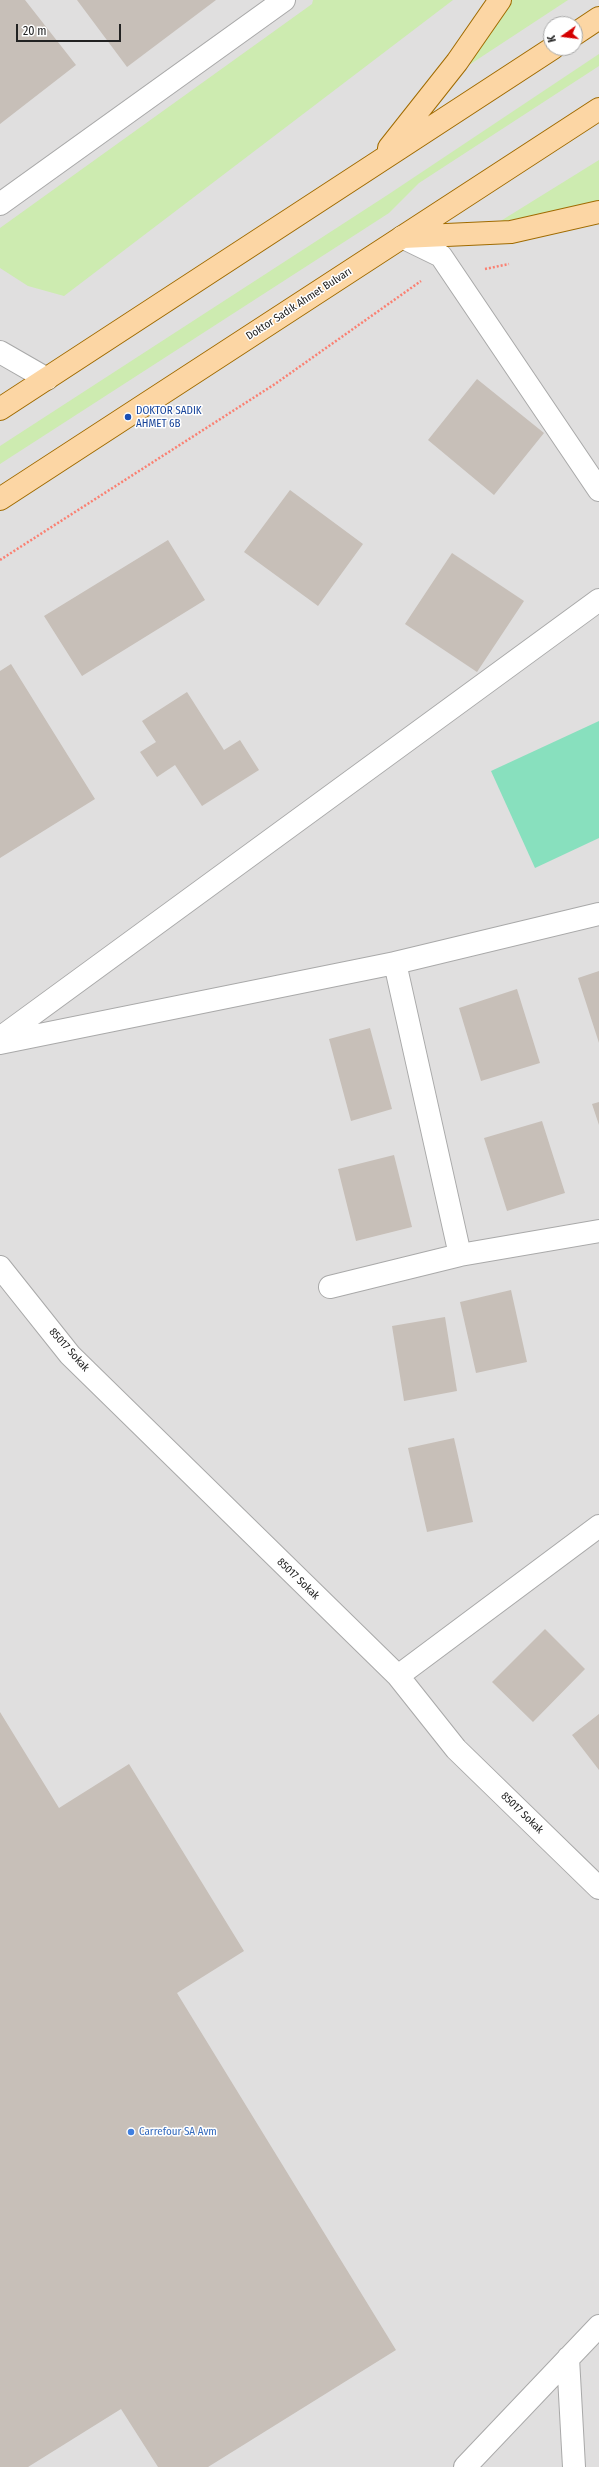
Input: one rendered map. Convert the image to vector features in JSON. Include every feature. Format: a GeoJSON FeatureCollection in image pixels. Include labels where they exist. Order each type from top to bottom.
{"type":"FeatureCollection","features":[{"type":"Feature","properties":{"kind":"main road"},"geometry":{"type":"LineString","coordinates":[[379,161],[457,62],[500,0]]}},
{"type":"Feature","properties":{"kind":"main road"},"geometry":{"type":"LineString","coordinates":[[583,29],[599,18]]}},
{"type":"Feature","properties":{"kind":"main road"},"geometry":{"type":"LineString","coordinates":[[0,409],[543,54]]}},
{"type":"Feature","properties":{"kind":"main road","name":"Doktor Sadık Ahmet Bulvarı"},"geometry":{"type":"LineString","coordinates":[[0,499],[599,109]]}},
{"type":"Feature","properties":{"kind":"main road"},"geometry":{"type":"LineString","coordinates":[[402,237],[510,232],[599,212]]}},
{"type":"Feature","properties":{"kind":"street"},"geometry":{"type":"LineString","coordinates":[[0,204],[284,0]]}},
{"type":"Feature","properties":{"kind":"street"},"geometry":{"type":"LineString","coordinates":[[402,237],[441,256],[599,490]]}},
{"type":"Feature","properties":{"kind":"street"},"geometry":{"type":"LineString","coordinates":[[0,352],[47,379]]}},
{"type":"Feature","properties":{"kind":"street"},"geometry":{"type":"LineString","coordinates":[[0,1038],[599,600]]}},
{"type":"Feature","properties":{"kind":"street"},"geometry":{"type":"LineString","coordinates":[[0,1043],[395,963],[599,914]]}},
{"type":"Feature","properties":{"kind":"street"},"geometry":{"type":"LineString","coordinates":[[395,963],[460,1255]]}},
{"type":"Feature","properties":{"kind":"street"},"geometry":{"type":"LineString","coordinates":[[330,1287],[460,1255],[599,1232]]}},
{"type":"Feature","properties":{"kind":"street","name":"85017 Sokak"},"geometry":{"type":"LineString","coordinates":[[0,1267],[70,1354],[398,1676],[456,1749],[594,1875]]}},
{"type":"Feature","properties":{"kind":"street"},"geometry":{"type":"LineString","coordinates":[[398,1676],[599,1526]]}},
{"type":"Feature","properties":{"kind":"street"},"geometry":{"type":"LineString","coordinates":[[465,2467],[599,2326]]}},
{"type":"Feature","properties":{"kind":"street"},"geometry":{"type":"LineString","coordinates":[[568,2358],[574,2467]]}},
{"type":"Feature","properties":{"kind":"path"},"geometry":{"type":"LineString","coordinates":[[0,560],[275,384],[422,279]]}},
{"type":"Feature","properties":{"kind":"shaded area"},"geometry":{"type":"Polygon","coordinates":[[[0,0],[599,0],[599,2467],[0,2467],[0,0]]]}},
{"type":"Feature","properties":{"kind":"green space"},"geometry":{"type":"Polygon","coordinates":[[[313,0],[453,0],[64,296],[28,286],[0,268],[0,228],[312,4],[313,0]]]}},
{"type":"Feature","properties":{"kind":"green space"},"geometry":{"type":"Polygon","coordinates":[[[508,0],[568,0],[543,16],[466,67],[508,0]]]}},
{"type":"Feature","properties":{"kind":"green space"},"geometry":{"type":"Polygon","coordinates":[[[599,54],[599,66],[419,183],[389,213],[0,464],[0,446],[389,194],[599,54]]]}},
{"type":"Feature","properties":{"kind":"green space"},"geometry":{"type":"Polygon","coordinates":[[[599,160],[599,203],[499,222],[599,160]]]}},
{"type":"Feature","properties":{"kind":"green space"},"geometry":{"type":"Polygon","coordinates":[[[599,721],[599,838],[535,868],[491,771],[599,721]]]}},
{"type":"Feature","properties":{"kind":"building"},"geometry":{"type":"Polygon","coordinates":[[[0,0],[25,0],[76,65],[0,124],[0,0]]]}},
{"type":"Feature","properties":{"kind":"building"},"geometry":{"type":"Polygon","coordinates":[[[77,0],[216,0],[127,67],[77,0]]]}},
{"type":"Feature","properties":{"kind":"building"},"geometry":{"type":"Polygon","coordinates":[[[477,379],[544,433],[494,495],[428,440],[477,379]]]}},
{"type":"Feature","properties":{"kind":"building"},"geometry":{"type":"Polygon","coordinates":[[[290,490],[363,544],[318,606],[244,552],[290,490]]]}},
{"type":"Feature","properties":{"kind":"building"},"geometry":{"type":"Polygon","coordinates":[[[168,540],[205,600],[82,676],[44,616],[168,540]]]}},
{"type":"Feature","properties":{"kind":"building"},"geometry":{"type":"Polygon","coordinates":[[[452,553],[524,601],[477,672],[405,624],[452,553]]]}},
{"type":"Feature","properties":{"kind":"building"},"geometry":{"type":"Polygon","coordinates":[[[11,664],[95,799],[0,858],[0,671],[11,664]]]}},
{"type":"Feature","properties":{"kind":"building"},"geometry":{"type":"Polygon","coordinates":[[[187,692],[224,750],[240,740],[259,770],[202,806],[175,765],[157,777],[140,752],[156,742],[142,721],[187,692]]]}},
{"type":"Feature","properties":{"kind":"building"},"geometry":{"type":"Polygon","coordinates":[[[599,971],[599,1043],[578,978],[599,971]]]}},
{"type":"Feature","properties":{"kind":"building"},"geometry":{"type":"Polygon","coordinates":[[[517,989],[540,1063],[481,1081],[459,1008],[517,989]]]}},
{"type":"Feature","properties":{"kind":"building"},"geometry":{"type":"Polygon","coordinates":[[[370,1028],[392,1109],[351,1121],[329,1039],[370,1028]]]}},
{"type":"Feature","properties":{"kind":"building"},"geometry":{"type":"Polygon","coordinates":[[[599,1102],[599,1125],[592,1104],[599,1102]]]}},
{"type":"Feature","properties":{"kind":"building"},"geometry":{"type":"Polygon","coordinates":[[[542,1121],[565,1193],[507,1211],[484,1138],[542,1121]]]}},
{"type":"Feature","properties":{"kind":"building"},"geometry":{"type":"Polygon","coordinates":[[[394,1155],[412,1227],[356,1241],[338,1169],[394,1155]]]}},
{"type":"Feature","properties":{"kind":"building"},"geometry":{"type":"Polygon","coordinates":[[[511,1290],[527,1362],[476,1373],[460,1302],[511,1290]]]}},
{"type":"Feature","properties":{"kind":"building"},"geometry":{"type":"Polygon","coordinates":[[[445,1317],[457,1391],[404,1401],[392,1326],[445,1317]]]}},
{"type":"Feature","properties":{"kind":"building"},"geometry":{"type":"Polygon","coordinates":[[[454,1438],[473,1522],[427,1532],[408,1448],[454,1438]]]}},
{"type":"Feature","properties":{"kind":"building"},"geometry":{"type":"Polygon","coordinates":[[[545,1629],[585,1669],[533,1722],[492,1682],[545,1629]]]}},
{"type":"Feature","properties":{"kind":"building","name":"Carrefour SA Avm"},"geometry":{"type":"Polygon","coordinates":[[[0,1712],[59,1808],[129,1764],[244,1951],[177,1993],[396,2350],[208,2467],[158,2467],[121,2409],[28,2467],[0,2467],[0,1712]]]}},
{"type":"Feature","properties":{"kind":"building"},"geometry":{"type":"Polygon","coordinates":[[[599,1714],[599,1770],[572,1735],[599,1714]]]}},
{"type":"Feature","properties":{"kind":"place","name":"DOKTOR SADIK AHMET 6B"},"geometry":{"type":"Point","coordinates":[128,417]}},
{"type":"Feature","properties":{"kind":"place","name":"Carrefour SA Avm"},"geometry":{"type":"Point","coordinates":[131,2132]}}]}
